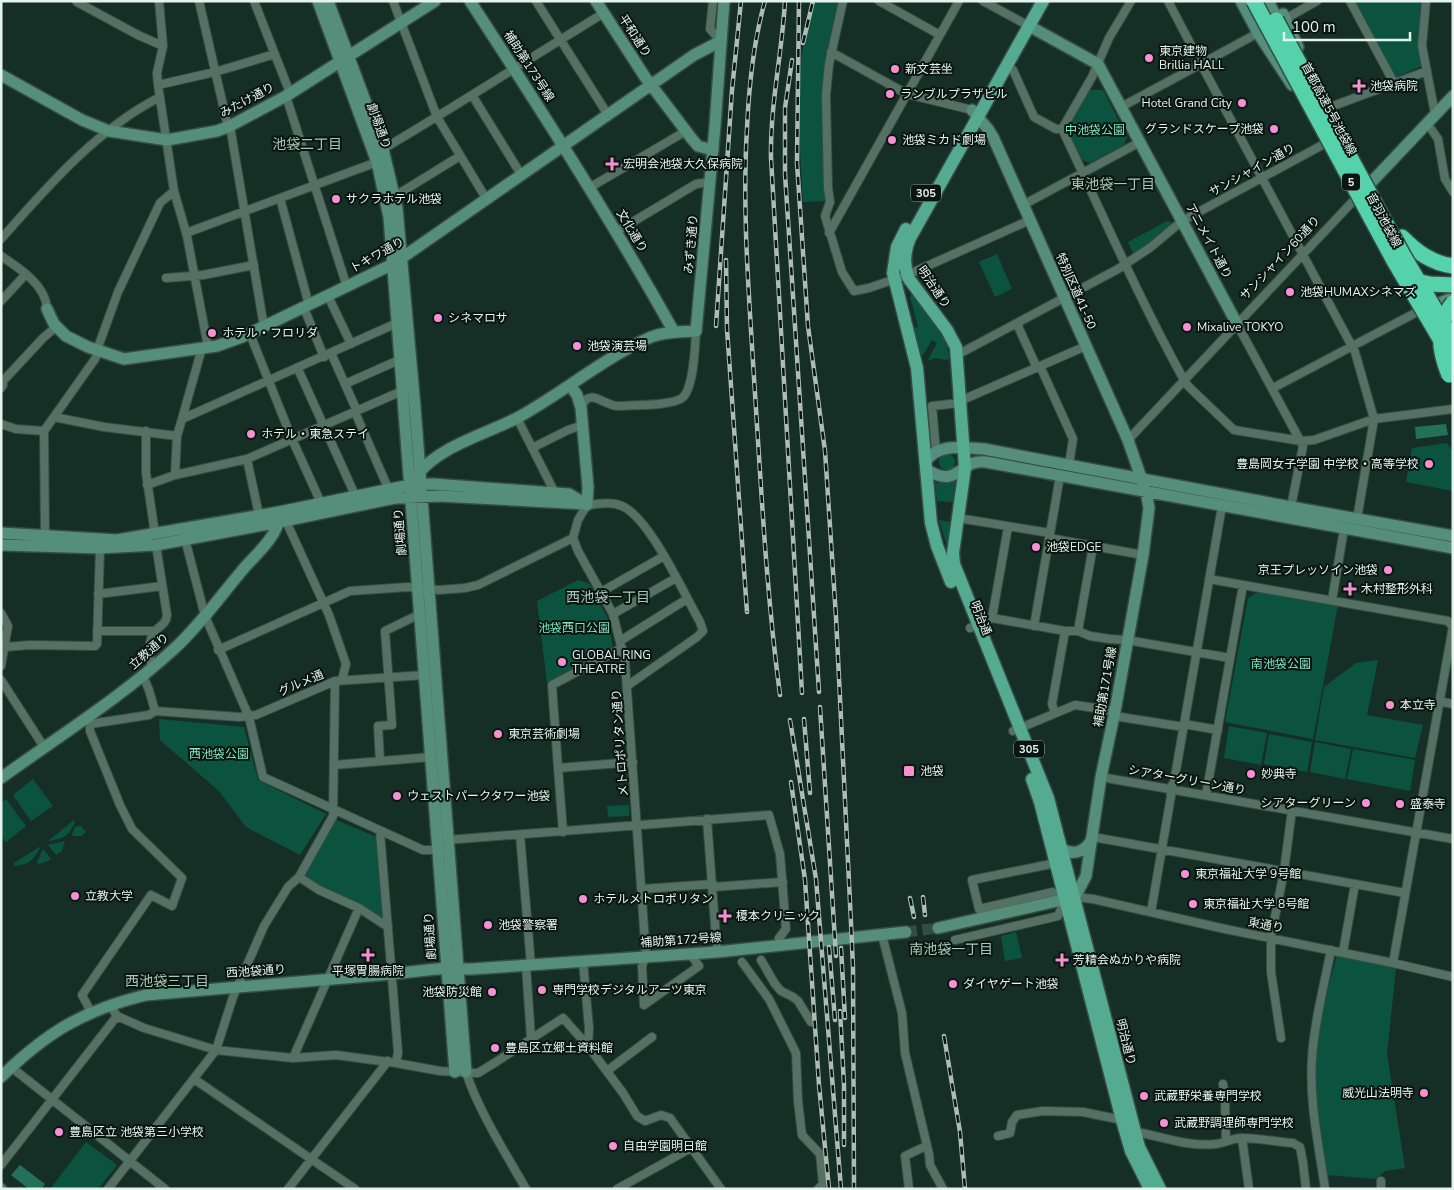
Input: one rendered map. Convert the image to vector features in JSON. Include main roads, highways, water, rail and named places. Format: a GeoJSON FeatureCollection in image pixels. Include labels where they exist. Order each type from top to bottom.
{"type":"FeatureCollection","features":[{"type":"Feature","properties":{"kind":"highway","name":"首都高速5号池袋線"},"geometry":{"type":"LineString","coordinates":[[1252,1],[1394,261],[1453,361]]}},
{"type":"Feature","properties":{"kind":"highway","name":"首都高速5号池袋線"},"geometry":{"type":"LineString","coordinates":[[1266,1],[1332,139],[1453,340]]}},
{"type":"Feature","properties":{"kind":"highway"},"geometry":{"type":"LineString","coordinates":[[1290,69],[1312,129],[1378,252],[1387,264],[1403,277],[1430,284],[1453,285]]}},
{"type":"Feature","properties":{"kind":"highway"},"geometry":{"type":"LineString","coordinates":[[1332,139],[1363,167],[1402,237],[1414,249],[1430,260],[1453,266]]}},
{"type":"Feature","properties":{"kind":"highway"},"geometry":{"type":"LineString","coordinates":[[1453,303],[1444,318],[1440,340],[1444,362],[1453,380]]}},
{"type":"Feature","properties":{"kind":"main road","name":"明治通り"},"geometry":{"type":"LineString","coordinates":[[965,468],[956,347],[950,335],[907,275],[905,258],[907,245],[975,114],[1004,70],[1035,1]]}},
{"type":"Feature","properties":{"kind":"main road","name":"明治通り"},"geometry":{"type":"LineString","coordinates":[[909,337],[894,280],[894,259],[900,240],[1026,24],[1044,1]]}},
{"type":"Feature","properties":{"kind":"main road"},"geometry":{"type":"LineString","coordinates":[[900,302],[903,290],[910,286],[915,286]]}},
{"type":"Feature","properties":{"kind":"main road","name":"明治通"},"geometry":{"type":"LineString","coordinates":[[909,337],[917,368],[925,465],[934,535],[1048,798],[1061,848],[1070,899]]}},
{"type":"Feature","properties":{"kind":"main road","name":"明治通"},"geometry":{"type":"LineString","coordinates":[[965,468],[953,553],[954,564],[974,626]]}},
{"type":"Feature","properties":{"kind":"main road","name":"明治通"},"geometry":{"type":"LineString","coordinates":[[1017,729],[1035,785],[1056,863],[1070,899]]}},
{"type":"Feature","properties":{"kind":"main road","name":"明治通り"},"geometry":{"type":"LineString","coordinates":[[1070,899],[1122,1120],[1131,1151],[1150,1189]]}},
{"type":"Feature","properties":{"kind":"main road","name":"明治通り"},"geometry":{"type":"LineString","coordinates":[[1070,899],[1144,1160],[1160,1189]]}},
{"type":"Feature","properties":{"kind":"tunnel"},"geometry":{"type":"LineString","coordinates":[[906,932],[938,928]]}},
{"type":"Feature","properties":{"kind":"railway"},"geometry":{"type":"LineString","coordinates":[[716,326],[732,90],[741,1]]}},
{"type":"Feature","properties":{"kind":"railway"},"geometry":{"type":"LineString","coordinates":[[765,1],[752,64],[745,191],[750,316],[764,537],[780,695]]}},
{"type":"Feature","properties":{"kind":"railway"},"geometry":{"type":"LineString","coordinates":[[785,1],[772,119],[771,158],[802,693]]}},
{"type":"Feature","properties":{"kind":"railway"},"geometry":{"type":"LineString","coordinates":[[799,1],[797,163],[808,326],[825,451],[836,617],[853,968],[854,1189]]}},
{"type":"Feature","properties":{"kind":"railway"},"geometry":{"type":"LineString","coordinates":[[803,43],[813,1]]}},
{"type":"Feature","properties":{"kind":"railway"},"geometry":{"type":"LineString","coordinates":[[792,60],[785,108],[785,174],[819,692]]}},
{"type":"Feature","properties":{"kind":"railway"},"geometry":{"type":"LineString","coordinates":[[726,260],[727,329],[747,612]]}},
{"type":"Feature","properties":{"kind":"railway"},"geometry":{"type":"LineString","coordinates":[[820,707],[836,956]]}},
{"type":"Feature","properties":{"kind":"railway"},"geometry":{"type":"LineString","coordinates":[[804,719],[810,793]]}},
{"type":"Feature","properties":{"kind":"railway"},"geometry":{"type":"LineString","coordinates":[[790,720],[816,879],[841,1189]]}},
{"type":"Feature","properties":{"kind":"railway"},"geometry":{"type":"LineString","coordinates":[[791,782],[805,880],[819,1085],[829,1189]]}},
{"type":"Feature","properties":{"kind":"railway"},"geometry":{"type":"LineString","coordinates":[[923,897],[925,915]]}},
{"type":"Feature","properties":{"kind":"railway"},"geometry":{"type":"LineString","coordinates":[[910,898],[914,917]]}},
{"type":"Feature","properties":{"kind":"railway"},"geometry":{"type":"LineString","coordinates":[[829,947],[835,1020]]}},
{"type":"Feature","properties":{"kind":"railway"},"geometry":{"type":"LineString","coordinates":[[841,948],[845,1018]]}},
{"type":"Feature","properties":{"kind":"railway"},"geometry":{"type":"LineString","coordinates":[[840,1011],[844,1085],[844,1145]]}},
{"type":"Feature","properties":{"kind":"railway"},"geometry":{"type":"LineString","coordinates":[[944,1036],[960,1132],[965,1189]]}},
{"type":"Feature","properties":{"kind":"place","name":"東京建物 Brillia HALL"},"geometry":{"type":"Point","coordinates":[1149,58]}},
{"type":"Feature","properties":{"kind":"place","name":"新文芸坐"},"geometry":{"type":"Point","coordinates":[895,69]}},
{"type":"Feature","properties":{"kind":"place","name":"池袋病院"},"geometry":{"type":"Point","coordinates":[1359,86]}},
{"type":"Feature","properties":{"kind":"place","name":"ランブルプラザビル"},"geometry":{"type":"Point","coordinates":[890,94]}},
{"type":"Feature","properties":{"kind":"place","name":"Hotel Grand City"},"geometry":{"type":"Point","coordinates":[1242,103]}},
{"type":"Feature","properties":{"kind":"place","name":"グランドスケープ池袋"},"geometry":{"type":"Point","coordinates":[1274,129]}},
{"type":"Feature","properties":{"kind":"place","name":"池袋ミカド劇場"},"geometry":{"type":"Point","coordinates":[892,140]}},
{"type":"Feature","properties":{"kind":"place","name":"宏明会池袋大久保病院"},"geometry":{"type":"Point","coordinates":[612,164]}},
{"type":"Feature","properties":{"kind":"place","name":"サクラホテル池袋"},"geometry":{"type":"Point","coordinates":[336,199]}},
{"type":"Feature","properties":{"kind":"place","name":"池袋HUMAXシネマズ"},"geometry":{"type":"Point","coordinates":[1290,292]}},
{"type":"Feature","properties":{"kind":"place","name":"シネマロサ"},"geometry":{"type":"Point","coordinates":[438,318]}},
{"type":"Feature","properties":{"kind":"place","name":"Mixalive TOKYO"},"geometry":{"type":"Point","coordinates":[1187,327]}},
{"type":"Feature","properties":{"kind":"place","name":"ホテル・フロリダ"},"geometry":{"type":"Point","coordinates":[212,333]}},
{"type":"Feature","properties":{"kind":"place","name":"池袋演芸場"},"geometry":{"type":"Point","coordinates":[577,346]}},
{"type":"Feature","properties":{"kind":"place","name":"ホテル・東急ステイ"},"geometry":{"type":"Point","coordinates":[251,434]}},
{"type":"Feature","properties":{"kind":"place","name":"豊島岡女子学園 中学校・高等学校"},"geometry":{"type":"Point","coordinates":[1429,464]}},
{"type":"Feature","properties":{"kind":"place","name":"池袋EDGE"},"geometry":{"type":"Point","coordinates":[1036,547]}},
{"type":"Feature","properties":{"kind":"place","name":"京王プレッソイン池袋"},"geometry":{"type":"Point","coordinates":[1388,570]}},
{"type":"Feature","properties":{"kind":"place","name":"木村整形外科"},"geometry":{"type":"Point","coordinates":[1350,589]}},
{"type":"Feature","properties":{"kind":"place","name":"GLOBAL RING THEATRE"},"geometry":{"type":"Point","coordinates":[562,662]}},
{"type":"Feature","properties":{"kind":"place","name":"本立寺"},"geometry":{"type":"Point","coordinates":[1390,705]}},
{"type":"Feature","properties":{"kind":"place","name":"東京芸術劇場"},"geometry":{"type":"Point","coordinates":[498,734]}},
{"type":"Feature","properties":{"kind":"place","name":"池袋"},"geometry":{"type":"Point","coordinates":[909,771]}},
{"type":"Feature","properties":{"kind":"place","name":"妙典寺"},"geometry":{"type":"Point","coordinates":[1251,774]}},
{"type":"Feature","properties":{"kind":"place","name":"ウェストパークタワー池袋"},"geometry":{"type":"Point","coordinates":[397,796]}},
{"type":"Feature","properties":{"kind":"place","name":"シアターグリーン"},"geometry":{"type":"Point","coordinates":[1366,803]}},
{"type":"Feature","properties":{"kind":"place","name":"盛泰寺"},"geometry":{"type":"Point","coordinates":[1400,804]}},
{"type":"Feature","properties":{"kind":"place","name":"東京福祉大学 9号館"},"geometry":{"type":"Point","coordinates":[1185,874]}},
{"type":"Feature","properties":{"kind":"place","name":"立教大学"},"geometry":{"type":"Point","coordinates":[75,896]}},
{"type":"Feature","properties":{"kind":"place","name":"ホテルメトロポリタン"},"geometry":{"type":"Point","coordinates":[583,899]}},
{"type":"Feature","properties":{"kind":"place","name":"東京福祉大学 8号館"},"geometry":{"type":"Point","coordinates":[1193,904]}},
{"type":"Feature","properties":{"kind":"place","name":"榎本クリニック"},"geometry":{"type":"Point","coordinates":[725,916]}},
{"type":"Feature","properties":{"kind":"place","name":"池袋警察署"},"geometry":{"type":"Point","coordinates":[488,925]}},
{"type":"Feature","properties":{"kind":"place","name":"平塚胃腸病院"},"geometry":{"type":"Point","coordinates":[368,955]}},
{"type":"Feature","properties":{"kind":"place","name":"芳精会ぬかりや病院"},"geometry":{"type":"Point","coordinates":[1062,960]}},
{"type":"Feature","properties":{"kind":"place","name":"ダイヤゲート池袋"},"geometry":{"type":"Point","coordinates":[953,984]}},
{"type":"Feature","properties":{"kind":"place","name":"専門学校デジタルアーツ東京"},"geometry":{"type":"Point","coordinates":[542,990]}},
{"type":"Feature","properties":{"kind":"place","name":"池袋防災館"},"geometry":{"type":"Point","coordinates":[492,992]}},
{"type":"Feature","properties":{"kind":"place","name":"豊島区立郷土資料館"},"geometry":{"type":"Point","coordinates":[495,1048]}},
{"type":"Feature","properties":{"kind":"place","name":"威光山法明寺"},"geometry":{"type":"Point","coordinates":[1424,1093]}},
{"type":"Feature","properties":{"kind":"place","name":"武蔵野栄養専門学校"},"geometry":{"type":"Point","coordinates":[1144,1096]}},
{"type":"Feature","properties":{"kind":"place","name":"武蔵野調理師専門学校"},"geometry":{"type":"Point","coordinates":[1164,1123]}},
{"type":"Feature","properties":{"kind":"place","name":"豊島区立 池袋第三小学校"},"geometry":{"type":"Point","coordinates":[59,1132]}},
{"type":"Feature","properties":{"kind":"place","name":"自由学園明日館"},"geometry":{"type":"Point","coordinates":[613,1146]}},
{"type":"Feature","properties":{"kind":"district","name":"池袋二丁目"},"geometry":{"type":"Point","coordinates":[307,144]}},
{"type":"Feature","properties":{"kind":"district","name":"東池袋一丁目"},"geometry":{"type":"Point","coordinates":[1113,184]}},
{"type":"Feature","properties":{"kind":"district","name":"西池袋一丁目"},"geometry":{"type":"Point","coordinates":[608,597]}},
{"type":"Feature","properties":{"kind":"district","name":"南池袋一丁目"},"geometry":{"type":"Point","coordinates":[951,949]}},
{"type":"Feature","properties":{"kind":"district","name":"西池袋三丁目"},"geometry":{"type":"Point","coordinates":[167,981]}},
{"type":"Feature","properties":{"kind":"park label","name":"中池袋公園"},"geometry":{"type":"Point","coordinates":[1095,130]}},
{"type":"Feature","properties":{"kind":"park label","name":"池袋西口公園"},"geometry":{"type":"Point","coordinates":[574,628]}},
{"type":"Feature","properties":{"kind":"park label","name":"南池袋公園"},"geometry":{"type":"Point","coordinates":[1281,664]}},
{"type":"Feature","properties":{"kind":"park label","name":"西池袋公園"},"geometry":{"type":"Point","coordinates":[219,754]}}]}
